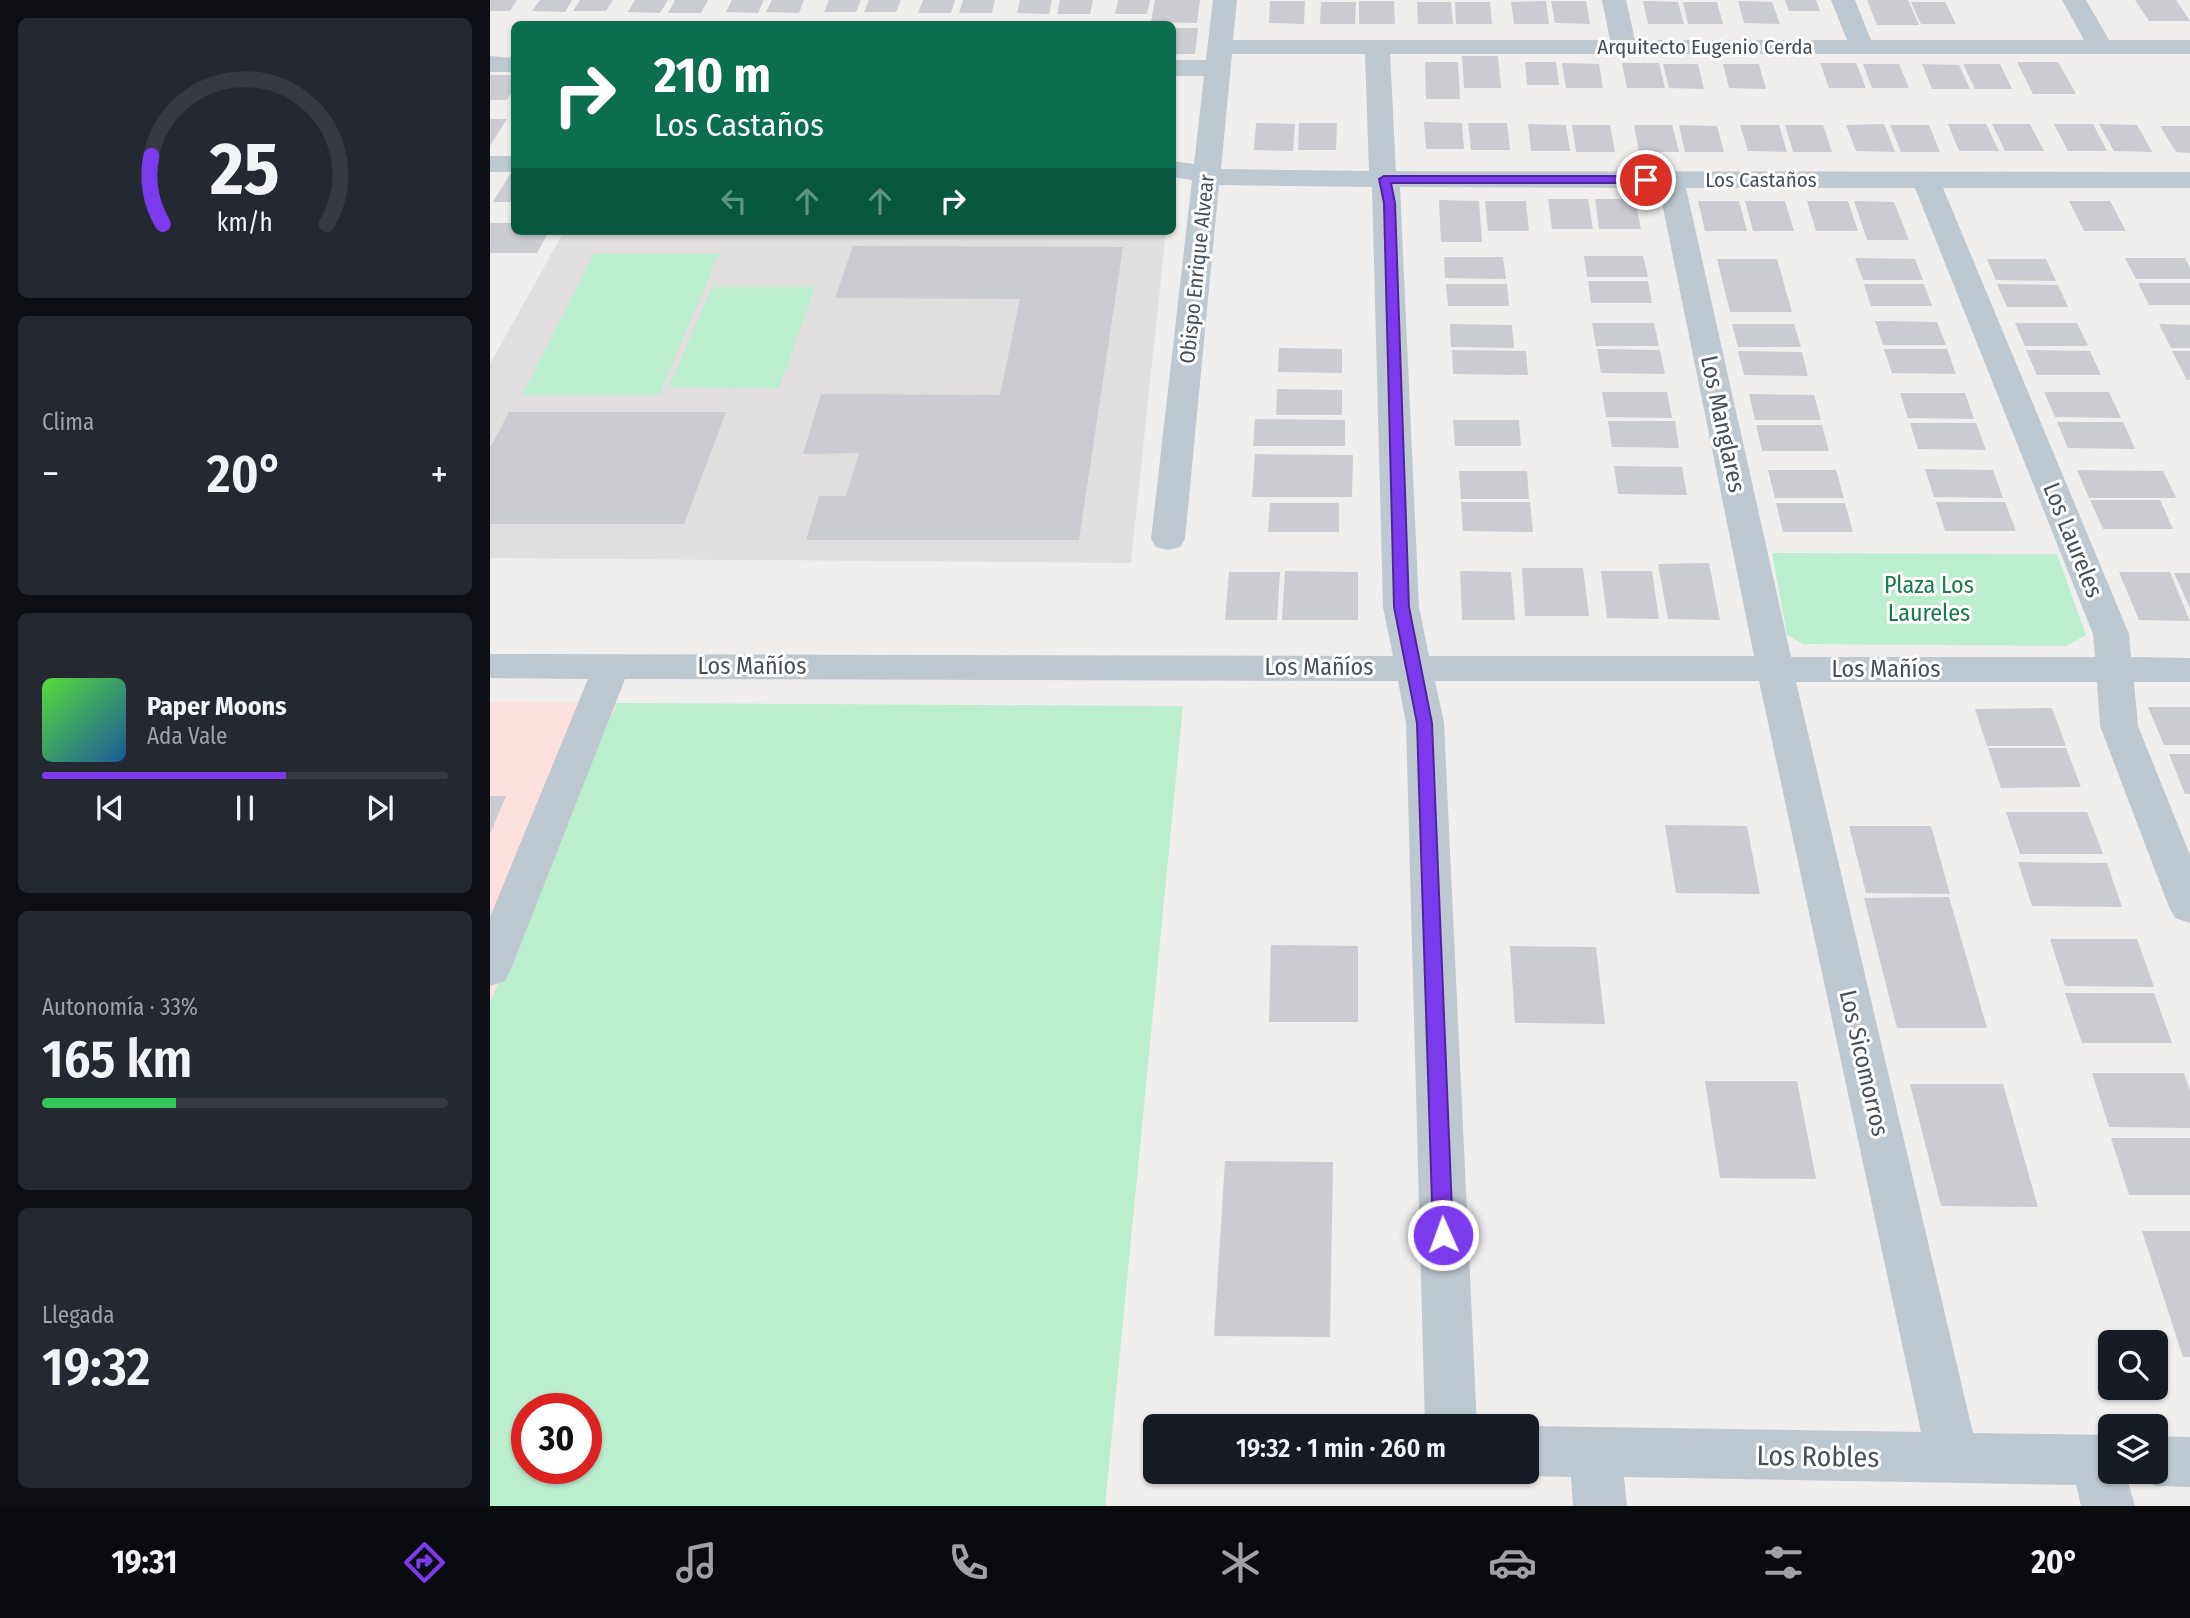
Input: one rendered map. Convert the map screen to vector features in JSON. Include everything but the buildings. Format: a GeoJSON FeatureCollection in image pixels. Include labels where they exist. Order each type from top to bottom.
{"type":"FeatureCollection","features":[{"type":"Feature","properties":{"kind":"street","name":"Obispo Enrique Alvear"},"geometry":{"type":"LineString","coordinates":[[1168,539],[1225,0]]}},
{"type":"Feature","properties":{"kind":"street"},"geometry":{"type":"LineString","coordinates":[[1614,0],[1624,47]]}},
{"type":"Feature","properties":{"kind":"street"},"geometry":{"type":"LineString","coordinates":[[1843,0],[1862,47]]}},
{"type":"Feature","properties":{"kind":"street"},"geometry":{"type":"LineString","coordinates":[[2074,0],[2101,47]]}},
{"type":"Feature","properties":{"kind":"street","name":"Arquitecto Eugenio Cerda"},"geometry":{"type":"LineString","coordinates":[[1176,67],[1219,58],[1377,46],[2190,47]]}},
{"type":"Feature","properties":{"kind":"street"},"geometry":{"type":"LineString","coordinates":[[1377,46],[1380,156],[1389,203],[1401,607],[1424,723],[1451,1414]]}},
{"type":"Feature","properties":{"kind":"street"},"geometry":{"type":"LineString","coordinates":[[490,64],[511,65]]}},
{"type":"Feature","properties":{"kind":"street"},"geometry":{"type":"LineString","coordinates":[[490,164],[511,164]]}},
{"type":"Feature","properties":{"kind":"street","name":"Los Castaños"},"geometry":{"type":"LineString","coordinates":[[1176,170],[1235,179],[1926,180],[2188,184]]}},
{"type":"Feature","properties":{"kind":"street","name":"Los Manglares"},"geometry":{"type":"LineString","coordinates":[[1671,180],[1775,668]]}},
{"type":"Feature","properties":{"kind":"street","name":"Los Laureles"},"geometry":{"type":"LineString","coordinates":[[1926,180],[2111,634],[2119,726],[2190,907]]}},
{"type":"Feature","properties":{"kind":"street","name":"Los Mañíos"},"geometry":{"type":"LineString","coordinates":[[490,666],[2190,670]]}},
{"type":"Feature","properties":{"kind":"street"},"geometry":{"type":"LineString","coordinates":[[490,969],[612,666]]}},
{"type":"Feature","properties":{"kind":"street","name":"Los Sicomorros"},"geometry":{"type":"LineString","coordinates":[[1775,668],[1953,1459]]}},
{"type":"Feature","properties":{"kind":"street","name":"Los Robles"},"geometry":{"type":"LineString","coordinates":[[1539,1451],[1953,1459],[2098,1475]]}},
{"type":"Feature","properties":{"kind":"street"},"geometry":{"type":"LineString","coordinates":[[1595,1452],[1600,1506]]}},
{"type":"Feature","properties":{"kind":"street"},"geometry":{"type":"LineString","coordinates":[[2168,1461],[2190,1462]]}},
{"type":"Feature","properties":{"kind":"shaded area"},"geometry":{"type":"Polygon","coordinates":[[[562,235],[1166,235],[1131,563],[490,558],[490,364],[562,235]]]}},
{"type":"Feature","properties":{"kind":"shaded area"},"geometry":{"type":"Polygon","coordinates":[[[490,702],[617,703],[490,1003],[490,702]]]}},
{"type":"Feature","properties":{"kind":"green space"},"geometry":{"type":"Polygon","coordinates":[[[594,254],[719,254],[659,395],[522,395],[594,254]]]}},
{"type":"Feature","properties":{"kind":"green space"},"geometry":{"type":"Polygon","coordinates":[[[712,287],[815,287],[779,388],[669,387],[712,287]]]}},
{"type":"Feature","properties":{"kind":"green space","name":"Plaza Los Laureles"},"geometry":{"type":"Polygon","coordinates":[[[1772,553],[2057,554],[2086,635],[2066,646],[1803,644],[1787,635],[1772,553]]]}},
{"type":"Feature","properties":{"kind":"green space"},"geometry":{"type":"Polygon","coordinates":[[[617,703],[1183,706],[1105,1506],[490,1506],[490,1003],[607,716],[612,716],[617,703]]]}},
{"type":"Feature","properties":{"kind":"route"},"geometry":{"type":"LineString","coordinates":[[1443,1235],[1424,723],[1401,607],[1389,203],[1384,179],[1646,180]]}}]}
